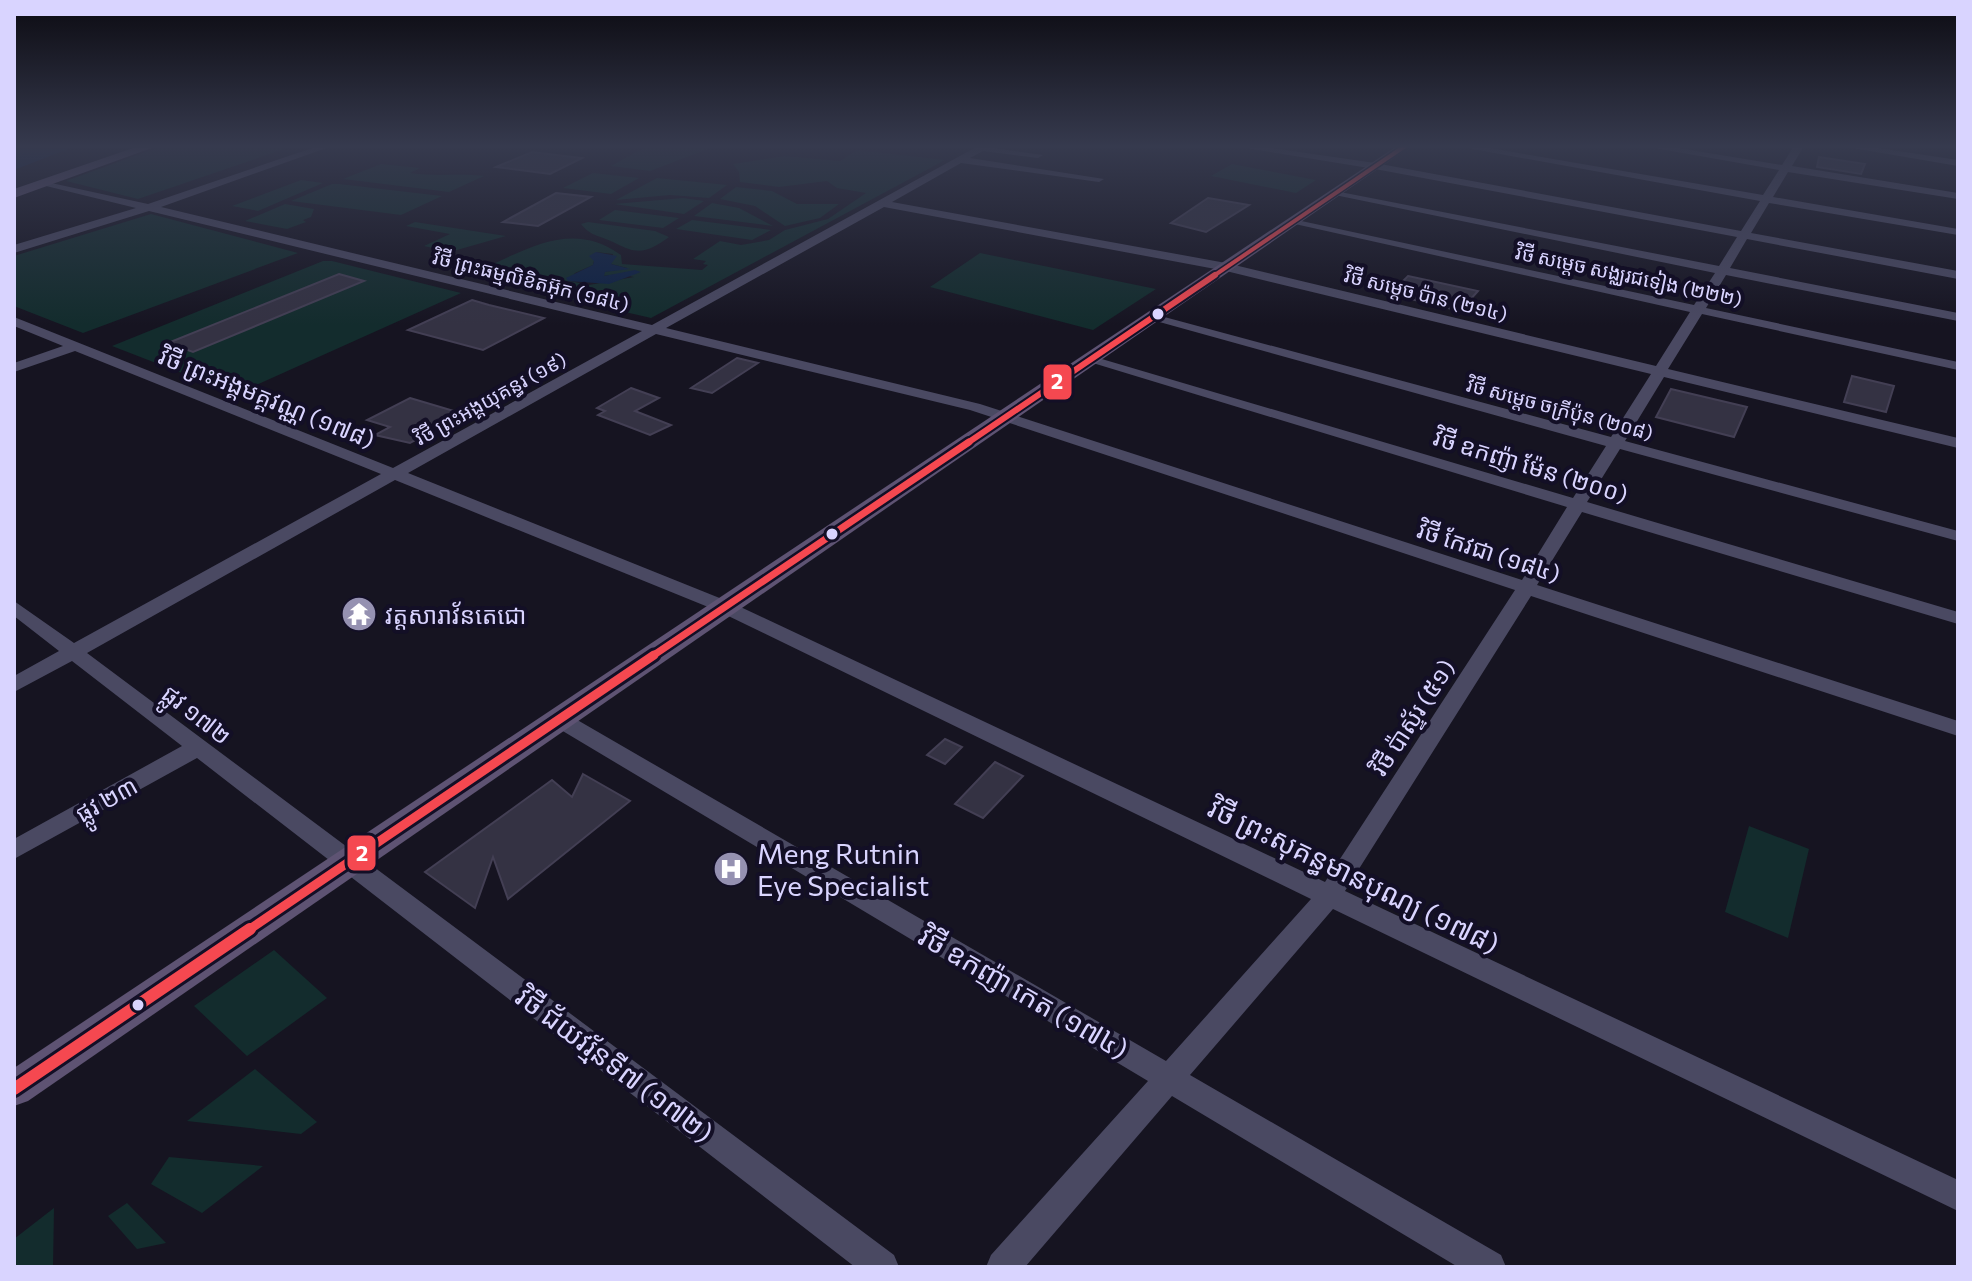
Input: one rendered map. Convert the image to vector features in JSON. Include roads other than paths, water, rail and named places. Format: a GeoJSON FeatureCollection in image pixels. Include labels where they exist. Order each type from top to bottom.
{"type":"FeatureCollection","features":[{"type":"Feature","properties":{"kind":"main road"},"geometry":{"type":"LineString","coordinates":[[14,1089],[1317,206]]}},
{"type":"Feature","properties":{"kind":"street","name":"វិថី ព្រះធម្មលិខិតអ៊ុក (១៨៤)"},"geometry":{"type":"LineString","coordinates":[[146,206],[1006,417]]}},
{"type":"Feature","properties":{"kind":"street"},"geometry":{"type":"LineString","coordinates":[[14,249],[155,206]]}},
{"type":"Feature","properties":{"kind":"street","name":"វិថី ព្រះអង្គយុគន្ធរ (១៩)"},"geometry":{"type":"LineString","coordinates":[[14,685],[876,206]]}},
{"type":"Feature","properties":{"kind":"street","name":"វិថី សម្តេច ប៉ាន (២១៤)"},"geometry":{"type":"LineString","coordinates":[[896,206],[1226,267],[1958,443]]}},
{"type":"Feature","properties":{"kind":"street"},"geometry":{"type":"LineString","coordinates":[[1394,206],[1958,317]]}},
{"type":"Feature","properties":{"kind":"street"},"geometry":{"type":"LineString","coordinates":[[1588,206],[1958,275]]}},
{"type":"Feature","properties":{"kind":"street","name":"វិថី ប៉ាស្ទ័រ (៥១)"},"geometry":{"type":"LineString","coordinates":[[1003,1267],[1329,896],[1526,588],[1762,206]]}},
{"type":"Feature","properties":{"kind":"street"},"geometry":{"type":"LineString","coordinates":[[1805,206],[1958,232]]}},
{"type":"Feature","properties":{"kind":"street","name":"វិថី សម្តេច សង្ឈរជទៀង (២២២)"},"geometry":{"type":"LineString","coordinates":[[1292,222],[1958,366]]}},
{"type":"Feature","properties":{"kind":"street","name":"វិថី សម្តេច ចក្រីប៉ុន (២០៨)"},"geometry":{"type":"LineString","coordinates":[[1152,318],[1958,536]]}},
{"type":"Feature","properties":{"kind":"street","name":"វិថី ព្រះអង្គមគ្គវណ្ណ (១៧៨)"},"geometry":{"type":"LineString","coordinates":[[14,321],[725,607]]}},
{"type":"Feature","properties":{"kind":"street"},"geometry":{"type":"LineString","coordinates":[[14,368],[75,346]]}},
{"type":"Feature","properties":{"kind":"street","name":"វិថី ឧកញ៉ា ម៉ែន (២០០)"},"geometry":{"type":"LineString","coordinates":[[1090,360],[1958,618]]}},
{"type":"Feature","properties":{"kind":"street","name":"វិថី កែវជា (១៨៤)"},"geometry":{"type":"LineString","coordinates":[[1006,417],[1958,729]]}},
{"type":"Feature","properties":{"kind":"street","name":"ផ្លូវ ១៧២"},"geometry":{"type":"LineString","coordinates":[[14,607],[348,862]]}},
{"type":"Feature","properties":{"kind":"street","name":"វិថី ព្រះសុគន្ធមានបុណ្យ (១៧៨)"},"geometry":{"type":"LineString","coordinates":[[725,607],[1958,1196]]}},
{"type":"Feature","properties":{"kind":"street","name":"វិថី ឧកញ៉ា កេត (១៧៤)"},"geometry":{"type":"LineString","coordinates":[[559,719],[1489,1267]]}},
{"type":"Feature","properties":{"kind":"street","name":"ផ្លូវ ២៣"},"geometry":{"type":"LineString","coordinates":[[14,850],[198,747]]}},
{"type":"Feature","properties":{"kind":"street","name":"វិថី ជ័យវរ្ម័នទី៧ (១៧២)"},"geometry":{"type":"LineString","coordinates":[[348,862],[882,1267]]}},
{"type":"Feature","properties":{"kind":"water"},"geometry":{"type":"Polygon","coordinates":[[[596,252],[617,256],[611,264],[630,269],[605,272],[604,276],[635,270],[641,272],[609,284],[568,281],[566,278],[593,265],[594,261],[589,256],[596,252]]]}},
{"type":"Feature","properties":{"kind":"place","name":"វត្តសារាវ័នតេជោ"},"geometry":{"type":"Point","coordinates":[359,614]}},
{"type":"Feature","properties":{"kind":"place","name":"Meng Rutnin Eye Specialist"},"geometry":{"type":"Point","coordinates":[731,869]}}]}
